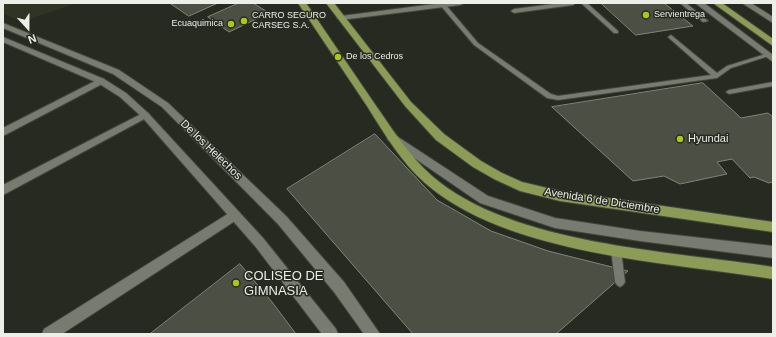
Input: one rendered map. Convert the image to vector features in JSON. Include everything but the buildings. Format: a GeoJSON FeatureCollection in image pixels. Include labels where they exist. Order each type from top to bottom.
{"type":"FeatureCollection","features":[{"type":"Feature","properties":{"kind":"main road"},"geometry":{"type":"LineString","coordinates":[[302,3],[408,158],[430,181],[449,195],[475,210],[510,224],[550,237],[616,250],[773,273]]}},
{"type":"Feature","properties":{"kind":"main road","name":"Avenida 6 de Diciembre"},"geometry":{"type":"LineString","coordinates":[[330,3],[370,52],[408,104],[440,137],[477,164],[498,176],[520,186],[560,196],[712,217]]}},
{"type":"Feature","properties":{"kind":"main road"},"geometry":{"type":"LineString","coordinates":[[717,3],[773,43]]}},
{"type":"Feature","properties":{"kind":"main road"},"geometry":{"type":"LineString","coordinates":[[730,3],[773,33]]}},
{"type":"Feature","properties":{"kind":"main road"},"geometry":{"type":"LineString","coordinates":[[712,217],[773,219]]}},
{"type":"Feature","properties":{"kind":"main road"},"geometry":{"type":"LineString","coordinates":[[712,217],[773,227]]}},
{"type":"Feature","properties":{"kind":"street"},"geometry":{"type":"LineString","coordinates":[[342,18],[460,3]]}},
{"type":"Feature","properties":{"kind":"street"},"geometry":{"type":"LineString","coordinates":[[699,3],[771,57]]}},
{"type":"Feature","properties":{"kind":"street"},"geometry":{"type":"LineString","coordinates":[[746,3],[773,21]]}},
{"type":"Feature","properties":{"kind":"street","name":"De los Helechos"},"geometry":{"type":"LineString","coordinates":[[3,25],[116,72],[139,86],[165,105],[282,220],[339,287],[373,334]]}},
{"type":"Feature","properties":{"kind":"street","name":"De los Helechos"},"geometry":{"type":"LineString","coordinates":[[3,39],[101,81],[123,95],[145,115],[259,242],[321,319],[331,334]]}},
{"type":"Feature","properties":{"kind":"street"},"geometry":{"type":"LineString","coordinates":[[3,132],[101,81]]}},
{"type":"Feature","properties":{"kind":"street"},"geometry":{"type":"LineString","coordinates":[[3,190],[145,115]]}},
{"type":"Feature","properties":{"kind":"street"},"geometry":{"type":"LineString","coordinates":[[392,136],[484,200],[555,223],[640,236],[773,252]]}},
{"type":"Feature","properties":{"kind":"street"},"geometry":{"type":"LineString","coordinates":[[49,334],[234,215]]}},
{"type":"Feature","properties":{"kind":"lane"},"geometry":{"type":"LineString","coordinates":[[514,11],[573,3]]}},
{"type":"Feature","properties":{"kind":"lane"},"geometry":{"type":"LineString","coordinates":[[584,3],[616,32]]}},
{"type":"Feature","properties":{"kind":"lane"},"geometry":{"type":"LineString","coordinates":[[683,3],[705,21]]}},
{"type":"Feature","properties":{"kind":"lane"},"geometry":{"type":"LineString","coordinates":[[443,5],[476,44],[549,96],[565,99],[717,76],[729,67],[771,57]]}},
{"type":"Feature","properties":{"kind":"lane"},"geometry":{"type":"LineString","coordinates":[[671,37],[717,76]]}},
{"type":"Feature","properties":{"kind":"lane"},"geometry":{"type":"LineString","coordinates":[[729,92],[772,85]]}},
{"type":"Feature","properties":{"kind":"lane"},"geometry":{"type":"LineString","coordinates":[[616,250],[620,282]]}},
{"type":"Feature","properties":{"kind":"shaded area"},"geometry":{"type":"Polygon","coordinates":[[[3,3],[77,3],[21,22],[3,13],[3,3]]]}},
{"type":"Feature","properties":{"kind":"place","name":"Servientrega"},"geometry":{"type":"Point","coordinates":[646,15]}},
{"type":"Feature","properties":{"kind":"place","name":"CARRO SEGURO CARSEG S.A."},"geometry":{"type":"Point","coordinates":[244,21]}},
{"type":"Feature","properties":{"kind":"place","name":"Ecuaquimica"},"geometry":{"type":"Point","coordinates":[231,24]}},
{"type":"Feature","properties":{"kind":"place","name":"De los Cedros"},"geometry":{"type":"Point","coordinates":[338,57]}},
{"type":"Feature","properties":{"kind":"place","name":"Hyundai"},"geometry":{"type":"Point","coordinates":[680,139]}},
{"type":"Feature","properties":{"kind":"place","name":"COLISEO DE GIMNASIA"},"geometry":{"type":"Point","coordinates":[236,283]}}]}
